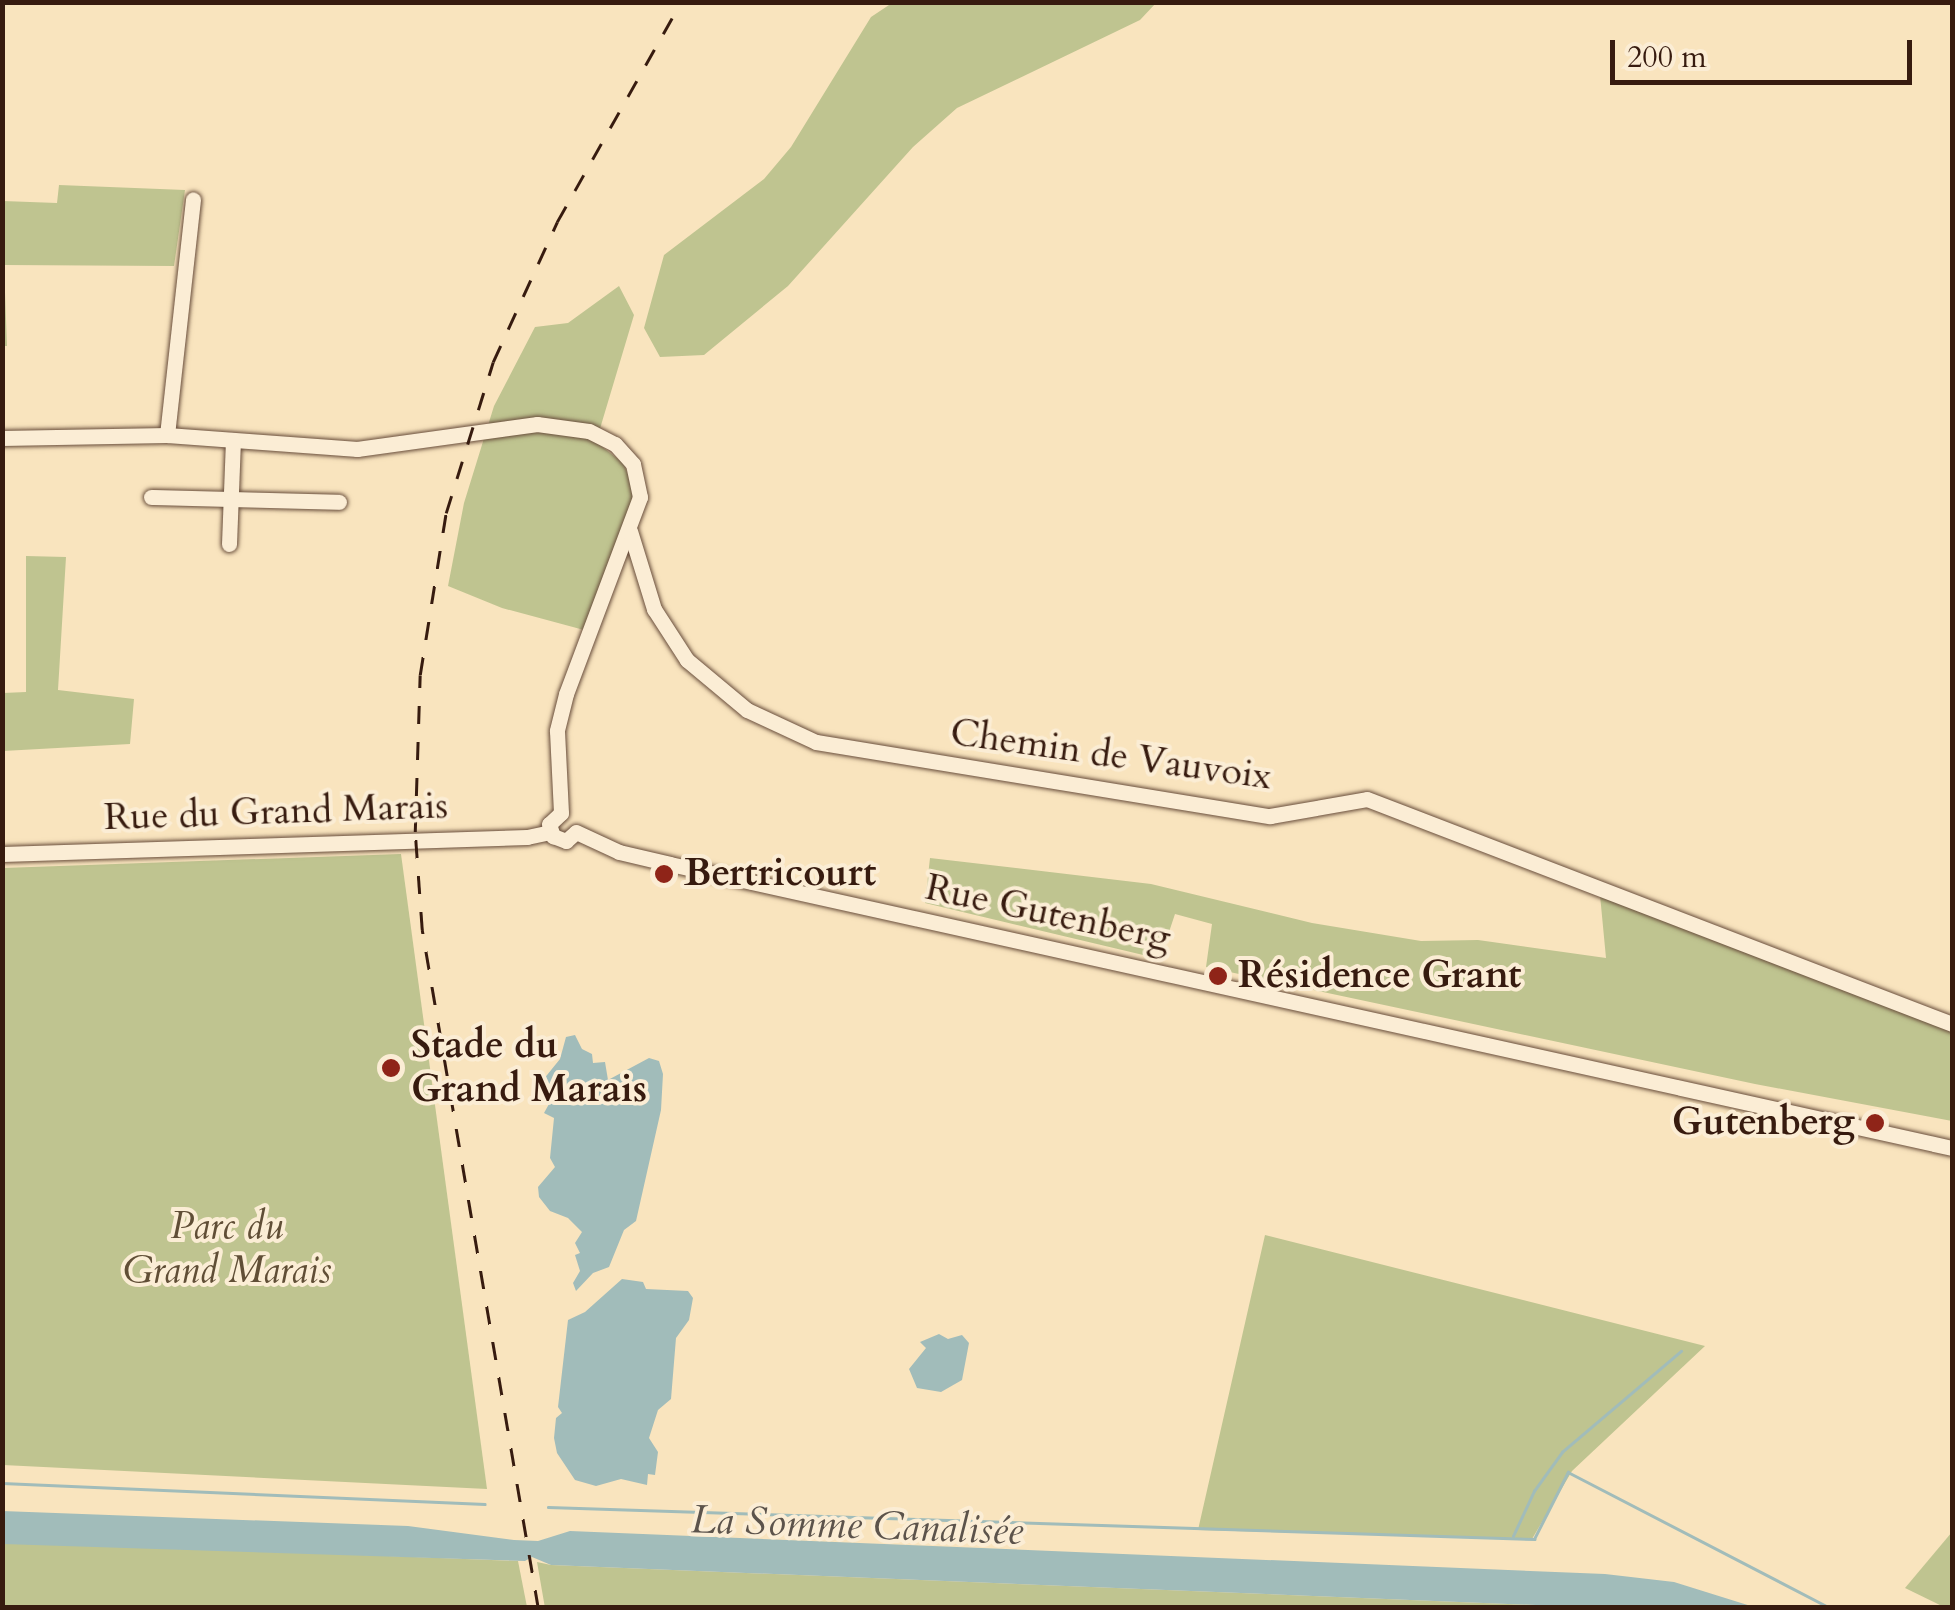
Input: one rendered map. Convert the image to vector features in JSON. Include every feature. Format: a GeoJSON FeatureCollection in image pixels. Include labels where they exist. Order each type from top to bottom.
{"type":"FeatureCollection","features":[{"type":"Feature","properties":{"kind":"street"},"geometry":{"type":"LineString","coordinates":[[167,435],[193,199]]}},
{"type":"Feature","properties":{"kind":"street"},"geometry":{"type":"LineString","coordinates":[[2,438],[167,435],[357,448],[537,424],[602,436],[625,452],[638,474],[640,496],[561,713],[556,769],[561,813]]}},
{"type":"Feature","properties":{"kind":"street"},"geometry":{"type":"LineString","coordinates":[[228,544],[233,440]]}},
{"type":"Feature","properties":{"kind":"street"},"geometry":{"type":"LineString","coordinates":[[150,497],[339,502]]}},
{"type":"Feature","properties":{"kind":"street","name":"Chemin de Vauvoix"},"geometry":{"type":"LineString","coordinates":[[630,531],[654,610],[687,660],[747,710],[776,727],[816,742],[1270,816],[1368,799],[1952,1024]]}},
{"type":"Feature","properties":{"kind":"street"},"geometry":{"type":"LineString","coordinates":[[561,813],[574,818],[576,832],[566,840],[550,832],[551,820],[561,813]]}},
{"type":"Feature","properties":{"kind":"street","name":"Rue du Grand Marais"},"geometry":{"type":"LineString","coordinates":[[2,854],[527,837],[550,832]]}},
{"type":"Feature","properties":{"kind":"street","name":"Rue Gutenberg"},"geometry":{"type":"LineString","coordinates":[[576,832],[619,852],[670,864],[1952,1148]]}},
{"type":"Feature","properties":{"kind":"green space"},"geometry":{"type":"Polygon","coordinates":[[[892,3],[1156,3],[1140,20],[957,108],[913,147],[788,286],[704,355],[660,357],[644,328],[664,255],[764,179],[791,147],[871,17],[892,3]]]}},
{"type":"Feature","properties":{"kind":"green space"},"geometry":{"type":"Polygon","coordinates":[[[59,185],[185,190],[174,266],[4,265],[7,346],[3,346],[3,201],[57,203],[59,185]]]}},
{"type":"Feature","properties":{"kind":"green space"},"geometry":{"type":"Polygon","coordinates":[[[619,286],[634,315],[596,442],[623,463],[636,493],[584,630],[502,608],[448,586],[464,503],[494,406],[535,327],[568,323],[619,286]]]}},
{"type":"Feature","properties":{"kind":"green space"},"geometry":{"type":"Polygon","coordinates":[[[26,556],[66,557],[58,690],[134,699],[130,744],[3,751],[3,693],[26,692],[26,556]]]}},
{"type":"Feature","properties":{"kind":"green space","name":"Parc du Grand Marais"},"geometry":{"type":"Polygon","coordinates":[[[401,854],[487,1489],[3,1465],[3,868],[401,854]]]}},
{"type":"Feature","properties":{"kind":"green space"},"geometry":{"type":"Polygon","coordinates":[[[930,858],[1151,884],[1312,923],[1421,941],[1478,940],[1606,958],[1600,895],[1952,1026],[1952,1121],[1755,1084],[1206,967],[1212,924],[1175,914],[1160,959],[925,903],[930,858]]]}},
{"type":"Feature","properties":{"kind":"green space"},"geometry":{"type":"Polygon","coordinates":[[[1265,1235],[1705,1346],[1572,1471],[1532,1539],[1198,1530],[1265,1235]]]}},
{"type":"Feature","properties":{"kind":"green space"},"geometry":{"type":"Polygon","coordinates":[[[1952,1532],[1952,1607],[1944,1607],[1905,1588],[1952,1532]]]}},
{"type":"Feature","properties":{"kind":"green space"},"geometry":{"type":"Polygon","coordinates":[[[3,1541],[518,1561],[527,1607],[3,1608],[3,1541]]]}},
{"type":"Feature","properties":{"kind":"green space"},"geometry":{"type":"Polygon","coordinates":[[[537,1562],[551,1565],[1583,1607],[545,1608],[537,1562]]]}},
{"type":"Feature","properties":{"kind":"water"},"geometry":{"type":"Polygon","coordinates":[[[575,1035],[582,1049],[592,1054],[593,1063],[605,1062],[608,1080],[649,1058],[659,1061],[663,1074],[661,1110],[636,1221],[624,1230],[609,1267],[593,1273],[576,1291],[573,1283],[580,1271],[575,1255],[580,1253],[575,1243],[582,1232],[568,1218],[550,1211],[539,1197],[538,1187],[555,1167],[550,1158],[554,1118],[544,1113],[549,1104],[540,1092],[543,1080],[560,1059],[566,1037],[575,1035]]]}},
{"type":"Feature","properties":{"kind":"water"},"geometry":{"type":"Polygon","coordinates":[[[622,1279],[643,1282],[646,1289],[688,1291],[693,1298],[689,1320],[676,1338],[671,1399],[658,1410],[649,1438],[658,1452],[655,1475],[648,1474],[647,1485],[621,1479],[596,1486],[575,1480],[557,1453],[554,1438],[556,1418],[562,1413],[558,1407],[568,1320],[585,1312],[622,1279]]]}},
{"type":"Feature","properties":{"kind":"water"},"geometry":{"type":"Polygon","coordinates":[[[939,1334],[948,1339],[962,1335],[969,1343],[962,1380],[941,1392],[917,1388],[909,1369],[926,1348],[920,1342],[939,1334]]]}},
{"type":"Feature","properties":{"kind":"water"},"geometry":{"type":"Polygon","coordinates":[[[2,1511],[408,1526],[538,1541],[570,1531],[1605,1574],[1674,1582],[1754,1607],[1583,1607],[551,1565],[532,1557],[525,1561],[3,1544],[2,1511]]]}},
{"type":"Feature","properties":{"kind":"waterway"},"geometry":{"type":"LineString","coordinates":[[1513,1536],[1534,1491],[1562,1452],[1681,1351]]}},
{"type":"Feature","properties":{"kind":"waterway","name":"La Somme Canalisée"},"geometry":{"type":"LineString","coordinates":[[548,1507],[1534,1539],[1568,1472],[1830,1608]]}},
{"type":"Feature","properties":{"kind":"waterway"},"geometry":{"type":"LineString","coordinates":[[2,1483],[485,1504]]}},
{"type":"Feature","properties":{"kind":"railway"},"geometry":{"type":"LineString","coordinates":[[538,1608],[422,930],[415,832],[420,675],[446,513],[493,362],[557,222],[681,2]]}},
{"type":"Feature","properties":{"kind":"place","name":"Bertricourt"},"geometry":{"type":"Point","coordinates":[664,874]}},
{"type":"Feature","properties":{"kind":"place","name":"Résidence Grant"},"geometry":{"type":"Point","coordinates":[1218,976]}},
{"type":"Feature","properties":{"kind":"place","name":"Stade du Grand Marais"},"geometry":{"type":"Point","coordinates":[391,1068]}},
{"type":"Feature","properties":{"kind":"place","name":"Gutenberg"},"geometry":{"type":"Point","coordinates":[1875,1123]}}]}
